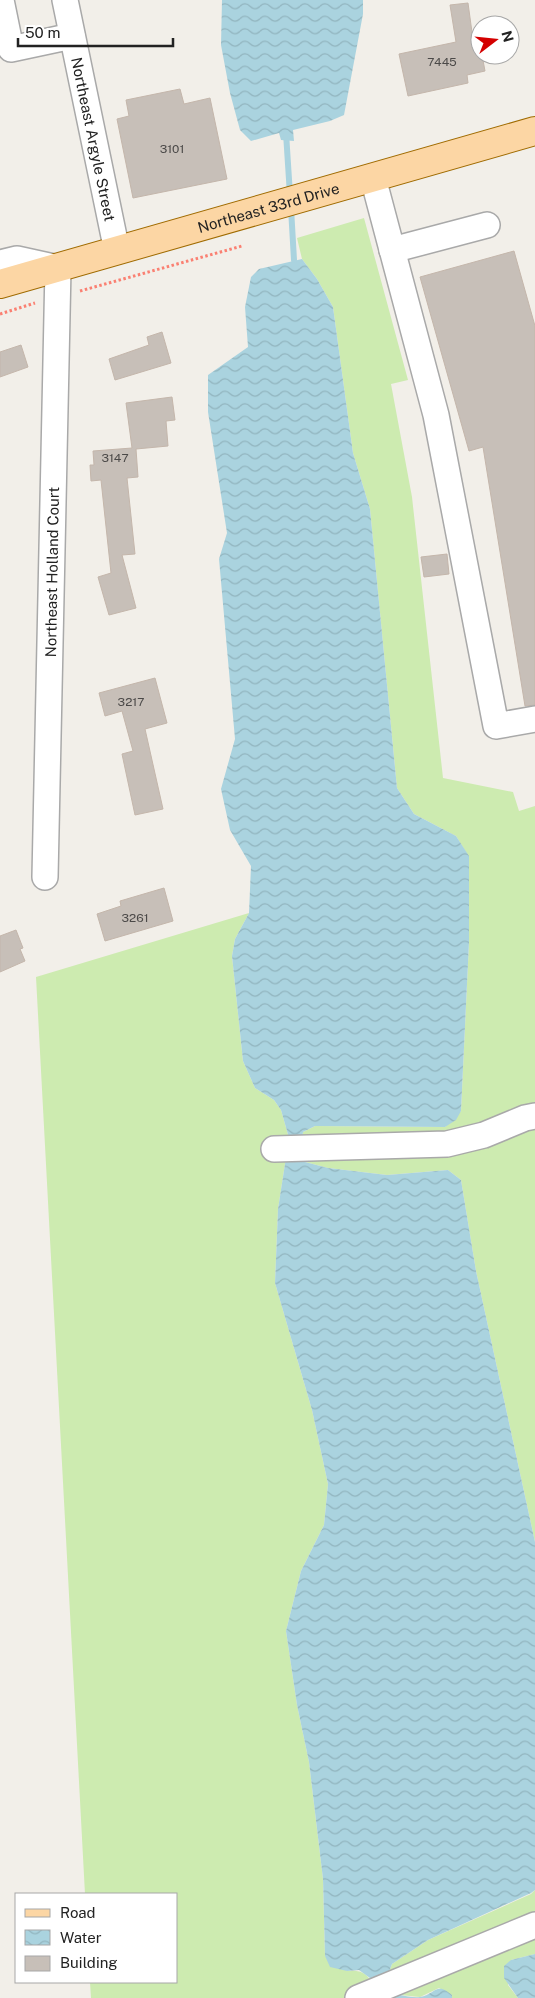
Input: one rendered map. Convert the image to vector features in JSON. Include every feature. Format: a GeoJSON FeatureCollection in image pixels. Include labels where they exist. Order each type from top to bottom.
{"type":"FeatureCollection","features":[{"type":"Feature","properties":{"kind":"main road","name":"Northeast 33rd Drive"},"geometry":{"type":"LineString","coordinates":[[4,279],[58,268],[535,131]]}},
{"type":"Feature","properties":{"kind":"street"},"geometry":{"type":"LineString","coordinates":[[1,0],[12,49],[72,36]]}},
{"type":"Feature","properties":{"kind":"street","name":"Northeast Argyle Street"},"geometry":{"type":"LineString","coordinates":[[65,0],[117,251]]}},
{"type":"Feature","properties":{"kind":"street"},"geometry":{"type":"LineString","coordinates":[[372,178],[436,415],[496,726],[535,719]]}},
{"type":"Feature","properties":{"kind":"street"},"geometry":{"type":"LineString","coordinates":[[392,250],[488,225]]}},
{"type":"Feature","properties":{"kind":"street","name":"Northeast Holland Court"},"geometry":{"type":"LineString","coordinates":[[45,877],[58,268]]}},
{"type":"Feature","properties":{"kind":"street"},"geometry":{"type":"LineString","coordinates":[[274,1149],[447,1144],[484,1135],[525,1118],[535,1116]]}},
{"type":"Feature","properties":{"kind":"street"},"geometry":{"type":"LineString","coordinates":[[363,1996],[535,1925]]}},
{"type":"Feature","properties":{"kind":"path"},"geometry":{"type":"LineString","coordinates":[[0,314],[242,246]]}},
{"type":"Feature","properties":{"kind":"green space"},"geometry":{"type":"Polygon","coordinates":[[[364,218],[408,380],[391,384],[412,497],[443,778],[513,792],[519,811],[535,806],[535,1542],[476,1271],[461,1180],[448,1170],[387,1175],[328,1168],[305,1162],[300,1157],[303,1132],[315,1126],[445,1127],[461,1111],[469,942],[469,857],[456,836],[414,814],[397,788],[370,509],[353,453],[333,307],[317,279],[302,259],[297,238],[364,218]]]}},
{"type":"Feature","properties":{"kind":"green space"},"geometry":{"type":"Polygon","coordinates":[[[249,913],[235,939],[232,956],[243,1061],[255,1088],[274,1100],[281,1110],[289,1138],[278,1209],[275,1283],[312,1410],[328,1484],[324,1525],[301,1571],[286,1631],[297,1705],[309,1762],[323,1879],[325,1956],[347,1971],[365,1974],[371,1981],[377,1998],[91,1998],[90,1983],[178,1983],[178,1893],[85,1893],[36,977],[249,913]]]}},
{"type":"Feature","properties":{"kind":"green space"},"geometry":{"type":"Polygon","coordinates":[[[535,1890],[535,1954],[511,1960],[508,1985],[518,1998],[452,1998],[452,1995],[439,1988],[420,1997],[400,1995],[389,1972],[392,1964],[428,1940],[531,1894],[535,1890]]]}},
{"type":"Feature","properties":{"kind":"water"},"geometry":{"type":"Polygon","coordinates":[[[222,0],[363,0],[363,14],[344,115],[330,121],[293,130],[294,141],[281,140],[279,133],[251,141],[240,130],[230,93],[221,45],[222,0]]]}},
{"type":"Feature","properties":{"kind":"water"},"geometry":{"type":"Polygon","coordinates":[[[302,259],[317,279],[333,307],[353,453],[370,509],[397,788],[414,814],[456,836],[469,856],[469,942],[461,1111],[456,1120],[445,1127],[315,1126],[303,1132],[300,1157],[305,1162],[328,1168],[387,1175],[448,1170],[461,1180],[476,1271],[535,1542],[535,1890],[428,1940],[392,1964],[389,1972],[400,1995],[420,1997],[442,1989],[452,1995],[452,1998],[377,1998],[370,1978],[359,1970],[347,1971],[330,1967],[325,1956],[323,1879],[309,1762],[297,1705],[286,1631],[301,1571],[324,1525],[328,1484],[312,1410],[275,1283],[278,1209],[289,1138],[281,1110],[274,1100],[255,1088],[243,1061],[232,956],[235,939],[249,913],[251,866],[230,830],[221,789],[235,739],[219,559],[227,533],[208,412],[208,375],[248,347],[245,307],[251,277],[259,269],[302,259]]]}},
{"type":"Feature","properties":{"kind":"water"},"geometry":{"type":"Polygon","coordinates":[[[535,1954],[535,1998],[518,1998],[504,1978],[504,1966],[511,1960],[535,1954]]]}},
{"type":"Feature","properties":{"kind":"building"},"geometry":{"type":"Polygon","coordinates":[[[468,3],[470,18],[470,65],[484,65],[485,71],[467,75],[468,83],[408,96],[399,54],[456,42],[450,5],[468,3]]]}},
{"type":"Feature","properties":{"kind":"building"},"geometry":{"type":"Polygon","coordinates":[[[180,89],[184,104],[210,98],[227,179],[133,198],[117,119],[129,116],[126,100],[180,89]]]}},
{"type":"Feature","properties":{"kind":"building"},"geometry":{"type":"Polygon","coordinates":[[[514,251],[535,326],[535,705],[525,706],[483,447],[469,451],[420,277],[514,251]]]}},
{"type":"Feature","properties":{"kind":"building"},"geometry":{"type":"Polygon","coordinates":[[[162,332],[171,363],[115,380],[109,359],[149,345],[147,337],[162,332]]]}},
{"type":"Feature","properties":{"kind":"building"},"geometry":{"type":"Polygon","coordinates":[[[21,345],[28,367],[0,377],[0,352],[21,345]]]}},
{"type":"Feature","properties":{"kind":"building"},"geometry":{"type":"Polygon","coordinates":[[[172,397],[175,420],[166,421],[168,446],[136,449],[138,477],[127,478],[135,554],[122,555],[136,608],[109,615],[98,577],[111,573],[101,480],[91,481],[90,465],[94,465],[93,451],[132,448],[126,403],[172,397]]]}},
{"type":"Feature","properties":{"kind":"building"},"geometry":{"type":"Polygon","coordinates":[[[447,554],[449,574],[424,577],[421,557],[447,554]]]}},
{"type":"Feature","properties":{"kind":"building"},"geometry":{"type":"Polygon","coordinates":[[[155,678],[167,723],[145,729],[163,809],[135,815],[122,754],[133,751],[122,711],[105,716],[99,693],[155,678]]]}},
{"type":"Feature","properties":{"kind":"building"},"geometry":{"type":"Polygon","coordinates":[[[164,888],[173,921],[105,941],[97,914],[121,906],[120,901],[164,888]]]}},
{"type":"Feature","properties":{"kind":"building"},"geometry":{"type":"Polygon","coordinates":[[[16,930],[23,948],[20,949],[25,961],[0,972],[0,936],[16,930]]]}},
{"type":"Feature","properties":{"kind":"waterway"},"geometry":{"type":"LineString","coordinates":[[286,133],[290,195]]}},
{"type":"Feature","properties":{"kind":"waterway"},"geometry":{"type":"LineString","coordinates":[[291,208],[294,260]]}}]}
